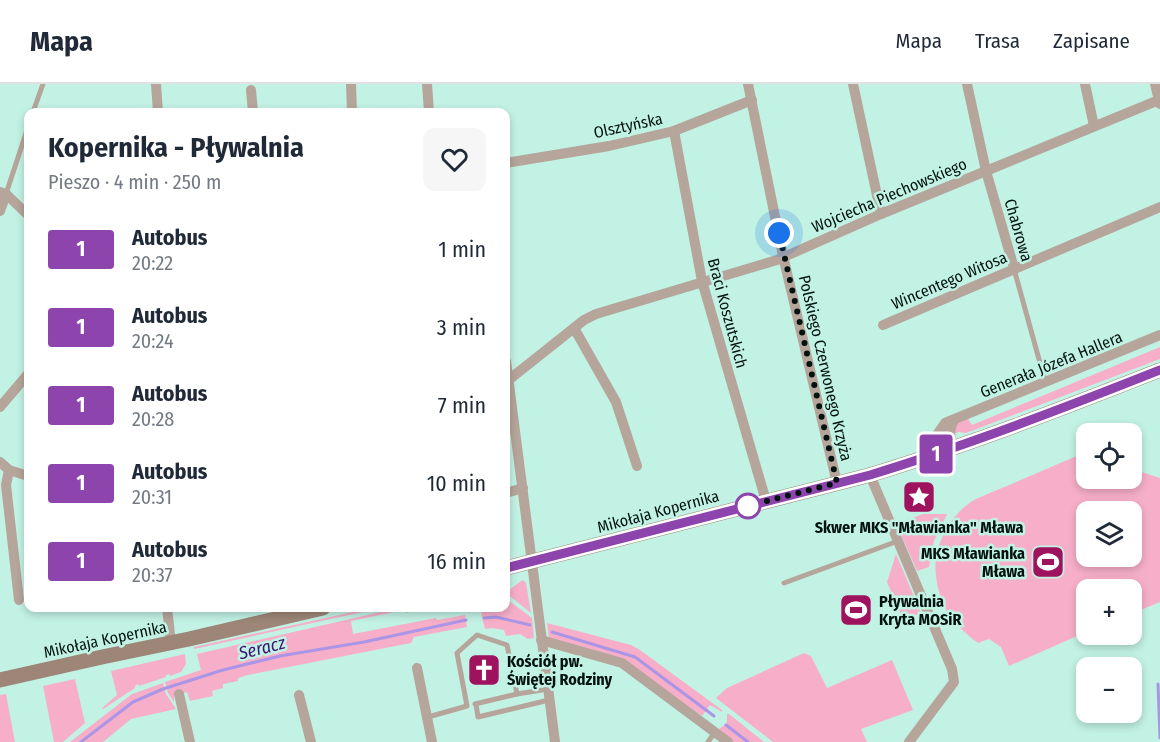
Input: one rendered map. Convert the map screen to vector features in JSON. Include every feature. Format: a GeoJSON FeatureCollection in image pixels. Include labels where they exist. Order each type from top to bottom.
{"type":"FeatureCollection","features":[{"type":"Feature","properties":{"kind":"street"},"geometry":{"type":"LineString","coordinates":[[156,84],[158,108]]}},
{"type":"Feature","properties":{"kind":"street"},"geometry":{"type":"LineString","coordinates":[[351,84],[352,108]]}},
{"type":"Feature","properties":{"kind":"street"},"geometry":{"type":"LineString","coordinates":[[427,84],[429,108]]}},
{"type":"Feature","properties":{"kind":"street","name":"Polskiego Czerwonego Krzyża"},"geometry":{"type":"LineString","coordinates":[[748,84],[783,255],[837,483]]}},
{"type":"Feature","properties":{"kind":"street"},"geometry":{"type":"LineString","coordinates":[[854,84],[881,214]]}},
{"type":"Feature","properties":{"kind":"street","name":"Chabrowa"},"geometry":{"type":"LineString","coordinates":[[967,84],[986,171],[1014,268]]}},
{"type":"Feature","properties":{"kind":"street"},"geometry":{"type":"LineString","coordinates":[[1085,84],[1094,126]]}},
{"type":"Feature","properties":{"kind":"street"},"geometry":{"type":"LineString","coordinates":[[1155,84],[1159,102]]}},
{"type":"Feature","properties":{"kind":"street"},"geometry":{"type":"LineString","coordinates":[[251,90],[253,108]]}},
{"type":"Feature","properties":{"kind":"street","name":"Olsztyńska"},"geometry":{"type":"LineString","coordinates":[[510,162],[609,146],[674,131],[752,100]]}},
{"type":"Feature","properties":{"kind":"street","name":"Wojciecha Piechowskiego"},"geometry":{"type":"LineString","coordinates":[[510,380],[574,328],[596,314],[777,260],[783,255],[881,214],[1094,126],[1159,102]]}},
{"type":"Feature","properties":{"kind":"street","name":"Braci Koszutskich"},"geometry":{"type":"LineString","coordinates":[[674,131],[702,281],[766,501]]}},
{"type":"Feature","properties":{"kind":"street"},"geometry":{"type":"LineString","coordinates":[[0,211],[3,193]]}},
{"type":"Feature","properties":{"kind":"street"},"geometry":{"type":"LineString","coordinates":[[3,193],[24,211]]}},
{"type":"Feature","properties":{"kind":"street","name":"Wincentego Witosa"},"geometry":{"type":"LineString","coordinates":[[883,325],[1160,207]]}},
{"type":"Feature","properties":{"kind":"street"},"geometry":{"type":"LineString","coordinates":[[574,328],[616,402],[637,466]]}},
{"type":"Feature","properties":{"kind":"street","name":"Generała Józefa Hallera"},"geometry":{"type":"LineString","coordinates":[[949,450],[938,433],[942,426],[1160,335]]}},
{"type":"Feature","properties":{"kind":"street","name":"Mikołaja Kopernika"},"geometry":{"type":"LineString","coordinates":[[510,567],[870,475],[949,450],[1160,370]]}},
{"type":"Feature","properties":{"kind":"street"},"geometry":{"type":"LineString","coordinates":[[0,407],[24,380]]}},
{"type":"Feature","properties":{"kind":"street"},"geometry":{"type":"LineString","coordinates":[[510,402],[555,742]]}},
{"type":"Feature","properties":{"kind":"street"},"geometry":{"type":"LineString","coordinates":[[0,462],[9,470],[24,475]]}},
{"type":"Feature","properties":{"kind":"street"},"geometry":{"type":"LineString","coordinates":[[9,470],[6,485],[19,600]]}},
{"type":"Feature","properties":{"kind":"street"},"geometry":{"type":"LineString","coordinates":[[870,475],[952,669],[954,682],[909,742]]}},
{"type":"Feature","properties":{"kind":"street"},"geometry":{"type":"LineString","coordinates":[[510,492],[523,488]]}},
{"type":"Feature","properties":{"kind":"street"},"geometry":{"type":"LineString","coordinates":[[167,612],[171,643]]}},
{"type":"Feature","properties":{"kind":"street","name":"Mikołaja Kopernika"},"geometry":{"type":"LineString","coordinates":[[0,680],[305,612]]}},
{"type":"Feature","properties":{"kind":"street"},"geometry":{"type":"LineString","coordinates":[[541,640],[622,663],[728,742]]}},
{"type":"Feature","properties":{"kind":"street"},"geometry":{"type":"LineString","coordinates":[[417,668],[432,742]]}},
{"type":"Feature","properties":{"kind":"street"},"geometry":{"type":"LineString","coordinates":[[179,694],[190,742]]}},
{"type":"Feature","properties":{"kind":"street"},"geometry":{"type":"LineString","coordinates":[[299,695],[311,742]]}},
{"type":"Feature","properties":{"kind":"lane"},"geometry":{"type":"LineString","coordinates":[[34,108],[43,84]]}},
{"type":"Feature","properties":{"kind":"lane"},"geometry":{"type":"LineString","coordinates":[[3,193],[24,138]]}},
{"type":"Feature","properties":{"kind":"lane","name":"Chabrowa"},"geometry":{"type":"LineString","coordinates":[[1014,268],[1046,383]]}},
{"type":"Feature","properties":{"kind":"lane"},"geometry":{"type":"LineString","coordinates":[[784,583],[898,541]]}},
{"type":"Feature","properties":{"kind":"lane"},"geometry":{"type":"LineString","coordinates":[[467,706],[456,653],[477,634],[507,645],[517,694]]}},
{"type":"Feature","properties":{"kind":"lane"},"geometry":{"type":"LineString","coordinates":[[427,717],[517,694],[542,690]]}},
{"type":"Feature","properties":{"kind":"lane"},"geometry":{"type":"LineString","coordinates":[[476,704],[478,717],[549,700]]}},
{"type":"Feature","properties":{"kind":"lane"},"geometry":{"type":"LineString","coordinates":[[708,742],[715,732]]}},
{"type":"Feature","properties":{"kind":"shaded area"},"geometry":{"type":"Polygon","coordinates":[[[1160,347],[1160,359],[966,433],[953,434],[957,423],[968,419],[972,425],[1160,347]]]}},
{"type":"Feature","properties":{"kind":"shaded area","name":"MKS Mławianka Mława"},"geometry":{"type":"Polygon","coordinates":[[[1076,456],[1076,489],[1142,489],[1142,472],[1160,478],[1160,602],[1142,609],[1142,579],[1076,579],[1076,636],[1009,666],[1001,647],[989,639],[978,643],[961,629],[944,606],[938,587],[936,565],[940,543],[958,513],[976,499],[1076,456]]]}},
{"type":"Feature","properties":{"kind":"shaded area"},"geometry":{"type":"Polygon","coordinates":[[[923,514],[947,514],[934,541],[929,567],[917,571],[902,537],[901,522],[923,514]]]}},
{"type":"Feature","properties":{"kind":"shaded area"},"geometry":{"type":"Polygon","coordinates":[[[896,554],[921,613],[911,617],[901,615],[887,582],[896,554]]]}},
{"type":"Feature","properties":{"kind":"shaded area"},"geometry":{"type":"Polygon","coordinates":[[[523,580],[526,583],[531,613],[510,596],[510,590],[523,580]]]}},
{"type":"Feature","properties":{"kind":"shaded area"},"geometry":{"type":"Polygon","coordinates":[[[510,602],[532,618],[534,638],[528,639],[520,634],[506,636],[504,630],[485,629],[481,613],[510,612],[510,602]]]}},
{"type":"Feature","properties":{"kind":"shaded area"},"geometry":{"type":"Polygon","coordinates":[[[353,612],[363,612],[194,649],[194,647],[353,612]]]}},
{"type":"Feature","properties":{"kind":"shaded area"},"geometry":{"type":"Polygon","coordinates":[[[382,612],[394,612],[351,621],[353,634],[436,618],[437,620],[465,615],[467,627],[414,637],[411,643],[248,675],[238,678],[238,681],[223,684],[223,688],[212,691],[213,696],[190,701],[187,692],[174,696],[174,702],[165,682],[201,670],[197,654],[382,612]]]}},
{"type":"Feature","properties":{"kind":"shaded area"},"geometry":{"type":"Polygon","coordinates":[[[547,623],[631,645],[722,712],[710,705],[702,716],[632,668],[549,638],[547,623]]]}},
{"type":"Feature","properties":{"kind":"shaded area"},"geometry":{"type":"Polygon","coordinates":[[[804,653],[811,656],[827,688],[892,660],[913,710],[861,729],[867,742],[773,742],[716,698],[727,688],[804,653]]]}},
{"type":"Feature","properties":{"kind":"shaded area"},"geometry":{"type":"Polygon","coordinates":[[[185,654],[186,664],[181,672],[166,675],[166,677],[139,686],[138,684],[102,708],[117,695],[111,671],[185,654]]]}},
{"type":"Feature","properties":{"kind":"shaded area"},"geometry":{"type":"Polygon","coordinates":[[[75,679],[85,723],[63,742],[54,742],[43,686],[75,679]]]}},
{"type":"Feature","properties":{"kind":"shaded area"},"geometry":{"type":"Polygon","coordinates":[[[163,683],[166,694],[176,709],[131,719],[103,742],[70,742],[132,694],[163,683]]]}},
{"type":"Feature","properties":{"kind":"shaded area"},"geometry":{"type":"Polygon","coordinates":[[[6,694],[15,742],[0,742],[0,695],[6,694]]]}},
{"type":"Feature","properties":{"kind":"shaded area"},"geometry":{"type":"Polygon","coordinates":[[[727,714],[764,742],[731,742],[719,729],[727,723],[727,714]]]}},
{"type":"Feature","properties":{"kind":"waterway","name":"Seracz"},"geometry":{"type":"LineString","coordinates":[[484,618],[496,617],[530,625]]}},
{"type":"Feature","properties":{"kind":"waterway","name":"Seracz"},"geometry":{"type":"LineString","coordinates":[[81,742],[133,702],[163,689],[223,670],[280,656],[364,642],[466,620]]}},
{"type":"Feature","properties":{"kind":"waterway","name":"Seracz"},"geometry":{"type":"LineString","coordinates":[[552,632],[635,657],[714,716]]}},
{"type":"Feature","properties":{"kind":"waterway","name":"Seracz"},"geometry":{"type":"LineString","coordinates":[[1158,684],[1160,738]]}},
{"type":"Feature","properties":{"kind":"waterway","name":"Seracz"},"geometry":{"type":"LineString","coordinates":[[726,725],[748,742]]}},
{"type":"Feature","properties":{"kind":"bus line","name":"1"},"geometry":{"type":"LineString","coordinates":[[510,567],[870,475],[944,452],[1160,370]]}},
{"type":"Feature","properties":{"kind":"place","name":"Skwer MKS \"Mławianka\" Mława"},"geometry":{"type":"Point","coordinates":[919,497]}},
{"type":"Feature","properties":{"kind":"place","name":"MKS Mławianka Mława"},"geometry":{"type":"Point","coordinates":[1048,562]}},
{"type":"Feature","properties":{"kind":"place","name":"Pływalnia Kryta MOSiR"},"geometry":{"type":"Point","coordinates":[856,610]}},
{"type":"Feature","properties":{"kind":"place","name":"Kościół pw. Świętej Rodziny"},"geometry":{"type":"Point","coordinates":[484,670]}},
{"type":"Feature","properties":{"kind":"route"},"geometry":{"type":"LineString","coordinates":[[748,506],[837,483],[779,233]]}}]}
